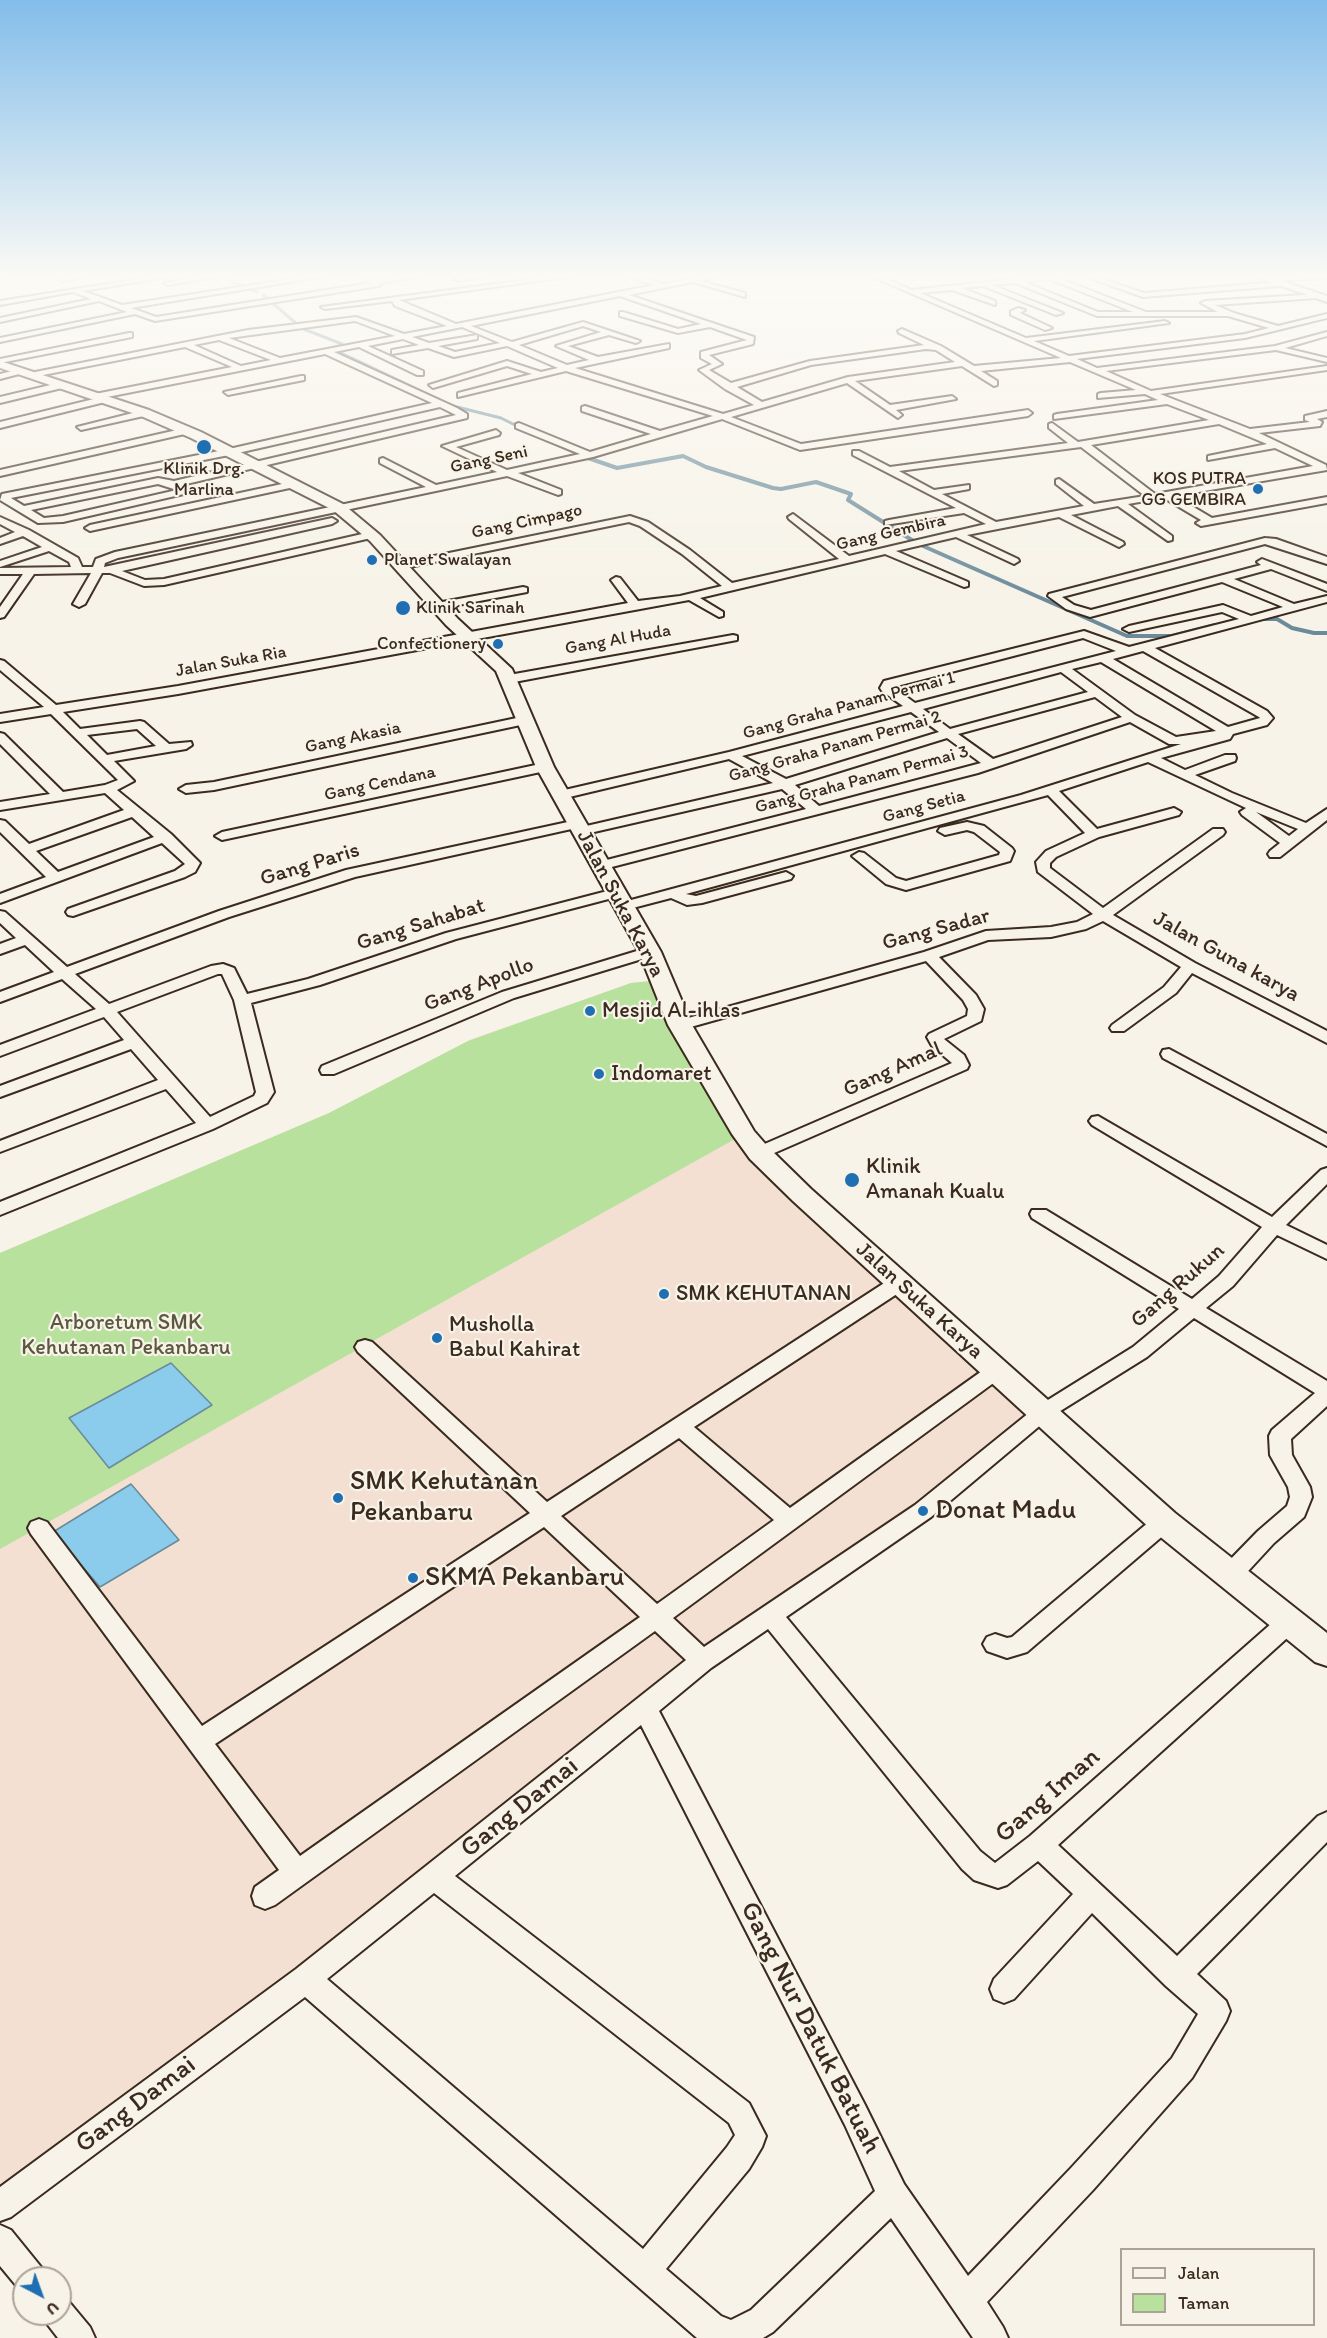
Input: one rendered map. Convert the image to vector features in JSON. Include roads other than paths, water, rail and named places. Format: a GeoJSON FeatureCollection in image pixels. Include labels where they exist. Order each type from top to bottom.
{"type":"FeatureCollection","features":[{"type":"Feature","properties":{"kind":"main road","name":"Jalan Suka Karya"},"geometry":{"type":"LineString","coordinates":[[57,383],[145,413],[296,484],[344,512],[371,535],[437,606],[504,669],[545,767],[650,952],[680,1025],[744,1134],[759,1153],[899,1283],[1164,1522],[1327,1652]]}},
{"type":"Feature","properties":{"kind":"street"},"geometry":{"type":"LineString","coordinates":[[0,425],[102,397],[166,383]]}},
{"type":"Feature","properties":{"kind":"street"},"geometry":{"type":"LineString","coordinates":[[208,383],[244,400]]}},
{"type":"Feature","properties":{"kind":"street"},"geometry":{"type":"LineString","coordinates":[[220,388],[260,383]]}},
{"type":"Feature","properties":{"kind":"street"},"geometry":{"type":"LineString","coordinates":[[22,510],[255,465],[464,416],[394,383]]}},
{"type":"Feature","properties":{"kind":"street"},"geometry":{"type":"LineString","coordinates":[[433,385],[439,383]]}},
{"type":"Feature","properties":{"kind":"street"},"geometry":{"type":"LineString","coordinates":[[457,383],[474,390]]}},
{"type":"Feature","properties":{"kind":"street"},"geometry":{"type":"LineString","coordinates":[[461,395],[501,383]]}},
{"type":"Feature","properties":{"kind":"street"},"geometry":{"type":"LineString","coordinates":[[615,383],[724,417],[800,447],[1028,413]]}},
{"type":"Feature","properties":{"kind":"street"},"geometry":{"type":"LineString","coordinates":[[722,383],[759,404]]}},
{"type":"Feature","properties":{"kind":"street"},"geometry":{"type":"LineString","coordinates":[[728,387],[741,383]]}},
{"type":"Feature","properties":{"kind":"street","name":"Gang Seni"},"geometry":{"type":"LineString","coordinates":[[79,604],[98,570],[100,561],[109,556],[344,512],[435,488],[590,455],[836,383]]}},
{"type":"Feature","properties":{"kind":"street"},"geometry":{"type":"LineString","coordinates":[[853,383],[900,416]]}},
{"type":"Feature","properties":{"kind":"street"},"geometry":{"type":"LineString","coordinates":[[1127,383],[1249,432],[1324,466]]}},
{"type":"Feature","properties":{"kind":"street"},"geometry":{"type":"LineString","coordinates":[[1101,396],[1214,383]]}},
{"type":"Feature","properties":{"kind":"street"},"geometry":{"type":"LineString","coordinates":[[0,400],[63,385]]}},
{"type":"Feature","properties":{"kind":"street"},"geometry":{"type":"LineString","coordinates":[[889,408],[952,399]]}},
{"type":"Feature","properties":{"kind":"street"},"geometry":{"type":"LineString","coordinates":[[1156,499],[1080,445],[1055,421],[1169,401]]}},
{"type":"Feature","properties":{"kind":"street"},"geometry":{"type":"LineString","coordinates":[[148,469],[185,491],[63,519],[44,521],[2,497],[229,452],[440,404]]}},
{"type":"Feature","properties":{"kind":"street"},"geometry":{"type":"LineString","coordinates":[[585,409],[662,435]]}},
{"type":"Feature","properties":{"kind":"street"},"geometry":{"type":"LineString","coordinates":[[81,427],[145,413]]}},
{"type":"Feature","properties":{"kind":"street"},"geometry":{"type":"LineString","coordinates":[[1249,432],[1317,424],[1318,422],[1309,417],[1327,414]]}},
{"type":"Feature","properties":{"kind":"street"},"geometry":{"type":"LineString","coordinates":[[887,470],[1080,445],[1221,421]]}},
{"type":"Feature","properties":{"kind":"street"},"geometry":{"type":"LineString","coordinates":[[519,426],[590,455]]}},
{"type":"Feature","properties":{"kind":"street"},"geometry":{"type":"LineString","coordinates":[[0,473],[186,431]]}},
{"type":"Feature","properties":{"kind":"street"},"geometry":{"type":"LineString","coordinates":[[496,433],[447,446],[558,492]]}},
{"type":"Feature","properties":{"kind":"street"},"geometry":{"type":"LineString","coordinates":[[1211,458],[1276,445]]}},
{"type":"Feature","properties":{"kind":"street"},"geometry":{"type":"LineString","coordinates":[[856,453],[995,525]]}},
{"type":"Feature","properties":{"kind":"street"},"geometry":{"type":"LineString","coordinates":[[383,461],[435,488]]}},
{"type":"Feature","properties":{"kind":"street","name":"Gang Gembira"},"geometry":{"type":"LineString","coordinates":[[468,637],[690,596],[995,525],[1156,499],[1324,466]]}},
{"type":"Feature","properties":{"kind":"street"},"geometry":{"type":"LineString","coordinates":[[1059,482],[1094,509]]}},
{"type":"Feature","properties":{"kind":"street"},"geometry":{"type":"LineString","coordinates":[[90,528],[296,484]]}},
{"type":"Feature","properties":{"kind":"street"},"geometry":{"type":"LineString","coordinates":[[931,493],[966,487]]}},
{"type":"Feature","properties":{"kind":"street"},"geometry":{"type":"LineString","coordinates":[[1168,496],[1206,522],[1327,500]]}},
{"type":"Feature","properties":{"kind":"street"},"geometry":{"type":"LineString","coordinates":[[1121,504],[1168,538]]}},
{"type":"Feature","properties":{"kind":"street"},"geometry":{"type":"LineString","coordinates":[[889,523],[964,510]]}},
{"type":"Feature","properties":{"kind":"street"},"geometry":{"type":"LineString","coordinates":[[0,571],[111,570],[344,512]]}},
{"type":"Feature","properties":{"kind":"street"},"geometry":{"type":"LineString","coordinates":[[1062,514],[1119,544]]}},
{"type":"Feature","properties":{"kind":"street"},"geometry":{"type":"LineString","coordinates":[[794,517],[847,560]]}},
{"type":"Feature","properties":{"kind":"street","name":"Gang Cimpago"},"geometry":{"type":"LineString","coordinates":[[400,566],[627,519],[644,524],[686,552],[730,587]]}},
{"type":"Feature","properties":{"kind":"street"},"geometry":{"type":"LineString","coordinates":[[0,520],[74,560],[77,569]]}},
{"type":"Feature","properties":{"kind":"street"},"geometry":{"type":"LineString","coordinates":[[0,541],[25,532]]}},
{"type":"Feature","properties":{"kind":"street"},"geometry":{"type":"LineString","coordinates":[[957,534],[1014,561]]}},
{"type":"Feature","properties":{"kind":"street"},"geometry":{"type":"LineString","coordinates":[[111,570],[144,583],[164,582],[371,535]]}},
{"type":"Feature","properties":{"kind":"street"},"geometry":{"type":"LineString","coordinates":[[1271,566],[1090,614],[1070,607],[1053,596],[1272,540],[1327,561]]}},
{"type":"Feature","properties":{"kind":"street"},"geometry":{"type":"LineString","coordinates":[[0,564],[51,547]]}},
{"type":"Feature","properties":{"kind":"street"},"geometry":{"type":"LineString","coordinates":[[1231,550],[1327,588]]}},
{"type":"Feature","properties":{"kind":"street"},"geometry":{"type":"LineString","coordinates":[[887,551],[963,584]]}},
{"type":"Feature","properties":{"kind":"street"},"geometry":{"type":"LineString","coordinates":[[0,615],[31,570]]}},
{"type":"Feature","properties":{"kind":"street"},"geometry":{"type":"LineString","coordinates":[[1224,579],[1294,608]]}},
{"type":"Feature","properties":{"kind":"street"},"geometry":{"type":"LineString","coordinates":[[616,580],[635,605]]}},
{"type":"Feature","properties":{"kind":"street"},"geometry":{"type":"LineString","coordinates":[[1185,589],[1249,619]]}},
{"type":"Feature","properties":{"kind":"street"},"geometry":{"type":"LineString","coordinates":[[437,606],[523,590]]}},
{"type":"Feature","properties":{"kind":"street"},"geometry":{"type":"LineString","coordinates":[[690,596],[719,614]]}},
{"type":"Feature","properties":{"kind":"street","name":"Gang Graha Panam Permai 1"},"geometry":{"type":"LineString","coordinates":[[561,795],[731,755],[1327,599]]}},
{"type":"Feature","properties":{"kind":"street"},"geometry":{"type":"LineString","coordinates":[[1129,629],[1223,608]]}},
{"type":"Feature","properties":{"kind":"street"},"geometry":{"type":"LineString","coordinates":[[991,764],[886,688],[888,684],[1084,634],[1130,652]]}},
{"type":"Feature","properties":{"kind":"street","name":"Jalan Suka Ria"},"geometry":{"type":"LineString","coordinates":[[0,718],[468,637]]}},
{"type":"Feature","properties":{"kind":"street","name":"Gang Al Huda"},"geometry":{"type":"LineString","coordinates":[[509,679],[733,638]]}},
{"type":"Feature","properties":{"kind":"street"},"geometry":{"type":"LineString","coordinates":[[1063,668],[1131,718],[1179,741],[1227,732],[1263,722],[1267,718],[1145,647]]}},
{"type":"Feature","properties":{"kind":"street"},"geometry":{"type":"LineString","coordinates":[[1105,658],[1227,732]]}},
{"type":"Feature","properties":{"kind":"street"},"geometry":{"type":"LineString","coordinates":[[0,664],[54,710],[127,781],[108,789],[58,795],[0,806]]}},
{"type":"Feature","properties":{"kind":"street","name":"Gang Graha Panam Permai 2"},"geometry":{"type":"LineString","coordinates":[[579,827],[785,784],[950,733],[1098,693]]}},
{"type":"Feature","properties":{"kind":"street","name":"Gang Graha Panam Permai 3"},"geometry":{"type":"LineString","coordinates":[[600,866],[991,764],[1131,718]]}},
{"type":"Feature","properties":{"kind":"street","name":"Gang Akasia"},"geometry":{"type":"LineString","coordinates":[[186,789],[214,786],[526,720]]}},
{"type":"Feature","properties":{"kind":"street"},"geometry":{"type":"LineString","coordinates":[[76,733],[140,725],[166,748]]}},
{"type":"Feature","properties":{"kind":"street","name":"Gang Setia"},"geometry":{"type":"LineString","coordinates":[[620,900],[673,893],[1050,790],[1149,758],[1224,738],[1227,732]]}},
{"type":"Feature","properties":{"kind":"street"},"geometry":{"type":"LineString","coordinates":[[0,737],[58,795]]}},
{"type":"Feature","properties":{"kind":"street"},"geometry":{"type":"LineString","coordinates":[[104,759],[186,745]]}},
{"type":"Feature","properties":{"kind":"street"},"geometry":{"type":"LineString","coordinates":[[731,755],[785,784],[817,811]]}},
{"type":"Feature","properties":{"kind":"street"},"geometry":{"type":"LineString","coordinates":[[1149,758],[1227,796],[1308,828]]}},
{"type":"Feature","properties":{"kind":"street"},"geometry":{"type":"LineString","coordinates":[[1183,775],[1230,758]]}},
{"type":"Feature","properties":{"kind":"street","name":"Gang Cendana"},"geometry":{"type":"LineString","coordinates":[[222,836],[545,767]]}},
{"type":"Feature","properties":{"kind":"street"},"geometry":{"type":"LineString","coordinates":[[73,912],[190,869],[193,863],[166,837],[108,789]]}},
{"type":"Feature","properties":{"kind":"street"},"geometry":{"type":"LineString","coordinates":[[1050,790],[1094,834],[1174,812]]}},
{"type":"Feature","properties":{"kind":"street"},"geometry":{"type":"LineString","coordinates":[[1227,796],[1289,843]]}},
{"type":"Feature","properties":{"kind":"street"},"geometry":{"type":"LineString","coordinates":[[27,849],[133,812]]}},
{"type":"Feature","properties":{"kind":"street"},"geometry":{"type":"LineString","coordinates":[[1275,854],[1327,813]]}},
{"type":"Feature","properties":{"kind":"street"},"geometry":{"type":"LineString","coordinates":[[0,824],[57,879]]}},
{"type":"Feature","properties":{"kind":"street"},"geometry":{"type":"LineString","coordinates":[[673,893],[687,901],[697,900],[967,826],[979,829],[1007,851],[1005,858],[906,886],[891,881],[859,856]]}},
{"type":"Feature","properties":{"kind":"street","name":"Gang Paris"},"geometry":{"type":"LineString","coordinates":[[0,997],[224,914],[351,873],[579,827]]}},
{"type":"Feature","properties":{"kind":"street","name":"Gang Sadar"},"geometry":{"type":"LineString","coordinates":[[680,1025],[929,955],[986,936],[1051,932],[1082,926],[1103,915],[1218,832]]}},
{"type":"Feature","properties":{"kind":"street","name":"Jalan Guna karya"},"geometry":{"type":"LineString","coordinates":[[1094,834],[1052,854],[1043,862],[1043,869],[1103,915],[1190,966],[1327,1038]]}},
{"type":"Feature","properties":{"kind":"street"},"geometry":{"type":"LineString","coordinates":[[0,899],[166,837]]}},
{"type":"Feature","properties":{"kind":"street","name":"Gang Sahabat"},"geometry":{"type":"LineString","coordinates":[[242,1000],[314,982],[451,936],[620,900]]}},
{"type":"Feature","properties":{"kind":"street"},"geometry":{"type":"LineString","coordinates":[[0,915],[107,1011],[207,1125]]}},
{"type":"Feature","properties":{"kind":"street"},"geometry":{"type":"LineString","coordinates":[[0,949],[27,939]]}},
{"type":"Feature","properties":{"kind":"street","name":"Gang Apollo"},"geometry":{"type":"LineString","coordinates":[[328,1071],[508,995],[650,952]]}},
{"type":"Feature","properties":{"kind":"street","name":"Gang Amal"},"geometry":{"type":"LineString","coordinates":[[759,1153],[961,1065],[958,1059],[935,1038],[975,1018],[976,1009],[970,998],[929,955]]}},
{"type":"Feature","properties":{"kind":"street"},"geometry":{"type":"LineString","coordinates":[[1118,1028],[1170,990],[1190,966]]}},
{"type":"Feature","properties":{"kind":"street"},"geometry":{"type":"LineString","coordinates":[[0,1051],[216,969],[228,971],[242,1000],[266,1092],[261,1100],[207,1125],[0,1209]]}},
{"type":"Feature","properties":{"kind":"street"},"geometry":{"type":"LineString","coordinates":[[0,1092],[135,1042]]}},
{"type":"Feature","properties":{"kind":"street"},"geometry":{"type":"LineString","coordinates":[[1169,1054],[1327,1142]]}},
{"type":"Feature","properties":{"kind":"street"},"geometry":{"type":"LineString","coordinates":[[0,1147],[170,1081]]}},
{"type":"Feature","properties":{"kind":"street"},"geometry":{"type":"LineString","coordinates":[[1098,1121],[1274,1226],[1327,1253]]}},
{"type":"Feature","properties":{"kind":"street","name":"Gang Rukun"},"geometry":{"type":"LineString","coordinates":[[1042,1413],[1140,1352],[1226,1281],[1274,1226],[1327,1174]]}},
{"type":"Feature","properties":{"kind":"street"},"geometry":{"type":"LineString","coordinates":[[1039,1214],[1327,1393],[1280,1436],[1281,1455],[1299,1487],[1301,1497],[1296,1512],[1266,1538],[1230,1575]]}},
{"type":"Feature","properties":{"kind":"street"},"geometry":{"type":"LineString","coordinates":[[198,1742],[899,1283]]}},
{"type":"Feature","properties":{"kind":"street"},"geometry":{"type":"LineString","coordinates":[[365,1347],[703,1661]]}},
{"type":"Feature","properties":{"kind":"street"},"geometry":{"type":"LineString","coordinates":[[265,1896],[657,1617],[996,1371]]}},
{"type":"Feature","properties":{"kind":"street","name":"Gang Damai"},"geometry":{"type":"LineString","coordinates":[[0,2206],[306,1979],[703,1661],[923,1512],[1042,1413]]}},
{"type":"Feature","properties":{"kind":"street"},"geometry":{"type":"LineString","coordinates":[[680,1427],[790,1521]]}},
{"type":"Feature","properties":{"kind":"street"},"geometry":{"type":"LineString","coordinates":[[995,1644],[1006,1648],[1019,1645],[1164,1522]]}},
{"type":"Feature","properties":{"kind":"street"},"geometry":{"type":"LineString","coordinates":[[39,1528],[297,1873]]}},
{"type":"Feature","properties":{"kind":"street","name":"Gang Iman"},"geometry":{"type":"LineString","coordinates":[[771,1615],[964,1851],[983,1871],[999,1876],[1039,1845],[1288,1623]]}},
{"type":"Feature","properties":{"kind":"street","name":"Gang Nur Datuk Batuah"},"geometry":{"type":"LineString","coordinates":[[645,1708],[855,2115],[893,2194],[992,2338]]}},
{"type":"Feature","properties":{"kind":"street"},"geometry":{"type":"LineString","coordinates":[[1176,1976],[1327,1824]]}},
{"type":"Feature","properties":{"kind":"street"},"geometry":{"type":"LineString","coordinates":[[966,2301],[1090,2170],[1182,2068],[1216,2011],[1176,1976],[1092,1893],[1039,1845]]}},
{"type":"Feature","properties":{"kind":"street"},"geometry":{"type":"LineString","coordinates":[[434,1876],[739,2113],[751,2136],[738,2158],[644,2272]]}},
{"type":"Feature","properties":{"kind":"street"},"geometry":{"type":"LineString","coordinates":[[1004,1989],[1092,1893]]}},
{"type":"Feature","properties":{"kind":"street"},"geometry":{"type":"LineString","coordinates":[[306,1979],[710,2328],[732,2338],[762,2321],[893,2194]]}},
{"type":"Feature","properties":{"kind":"street"},"geometry":{"type":"LineString","coordinates":[[0,2241],[20,2266]]}},
{"type":"Feature","properties":{"kind":"street"},"geometry":{"type":"LineString","coordinates":[[69,2326],[79,2338]]}},
{"type":"Feature","properties":{"kind":"water"},"geometry":{"type":"Polygon","coordinates":[[[171,1363],[212,1405],[109,1468],[69,1418],[171,1363]]]}},
{"type":"Feature","properties":{"kind":"water"},"geometry":{"type":"Polygon","coordinates":[[[131,1484],[179,1540],[100,1587],[53,1532],[131,1484]]]}},
{"type":"Feature","properties":{"kind":"waterway"},"geometry":{"type":"LineString","coordinates":[[405,383],[453,406],[501,418],[521,428]]}},
{"type":"Feature","properties":{"kind":"waterway"},"geometry":{"type":"LineString","coordinates":[[530,433],[548,441]]}},
{"type":"Feature","properties":{"kind":"waterway"},"geometry":{"type":"LineString","coordinates":[[544,439],[579,454]]}},
{"type":"Feature","properties":{"kind":"waterway"},"geometry":{"type":"LineString","coordinates":[[588,458],[617,468],[683,456],[706,467],[773,488],[781,489],[816,482],[851,494],[848,500],[915,542]]}},
{"type":"Feature","properties":{"kind":"waterway"},"geometry":{"type":"LineString","coordinates":[[923,546],[1127,636],[1172,636],[1215,625]]}},
{"type":"Feature","properties":{"kind":"waterway"},"geometry":{"type":"LineString","coordinates":[[1262,619],[1277,619],[1292,628],[1314,633],[1327,633]]}},
{"type":"Feature","properties":{"kind":"place","name":"Klinik Drg. Marlina"},"geometry":{"type":"Point","coordinates":[204,447]}},
{"type":"Feature","properties":{"kind":"place","name":"KOS PUTRA GG GEMBIRA"},"geometry":{"type":"Point","coordinates":[1258,489]}},
{"type":"Feature","properties":{"kind":"place","name":"Planet Swalayan"},"geometry":{"type":"Point","coordinates":[372,560]}},
{"type":"Feature","properties":{"kind":"place","name":"Klinik Sarinah"},"geometry":{"type":"Point","coordinates":[403,608]}},
{"type":"Feature","properties":{"kind":"place","name":"Confectionery"},"geometry":{"type":"Point","coordinates":[498,644]}},
{"type":"Feature","properties":{"kind":"place","name":"Mesjid Al-ihlas"},"geometry":{"type":"Point","coordinates":[590,1011]}},
{"type":"Feature","properties":{"kind":"place","name":"Indomaret"},"geometry":{"type":"Point","coordinates":[599,1074]}},
{"type":"Feature","properties":{"kind":"place","name":"Klinik Amanah Kualu"},"geometry":{"type":"Point","coordinates":[852,1180]}},
{"type":"Feature","properties":{"kind":"place","name":"SMK KEHUTANAN"},"geometry":{"type":"Point","coordinates":[664,1294]}},
{"type":"Feature","properties":{"kind":"place","name":"Musholla Babul Kahirat"},"geometry":{"type":"Point","coordinates":[437,1338]}},
{"type":"Feature","properties":{"kind":"place","name":"SMK Kehutanan Pekanbaru"},"geometry":{"type":"Point","coordinates":[338,1498]}},
{"type":"Feature","properties":{"kind":"place","name":"Donat Madu"},"geometry":{"type":"Point","coordinates":[923,1511]}},
{"type":"Feature","properties":{"kind":"place","name":"SKMA Pekanbaru"},"geometry":{"type":"Point","coordinates":[413,1578]}},
{"type":"Feature","properties":{"kind":"park label","name":"Arboretum SMK Kehutanan Pekanbaru"},"geometry":{"type":"Point","coordinates":[126,1336]}}]}
